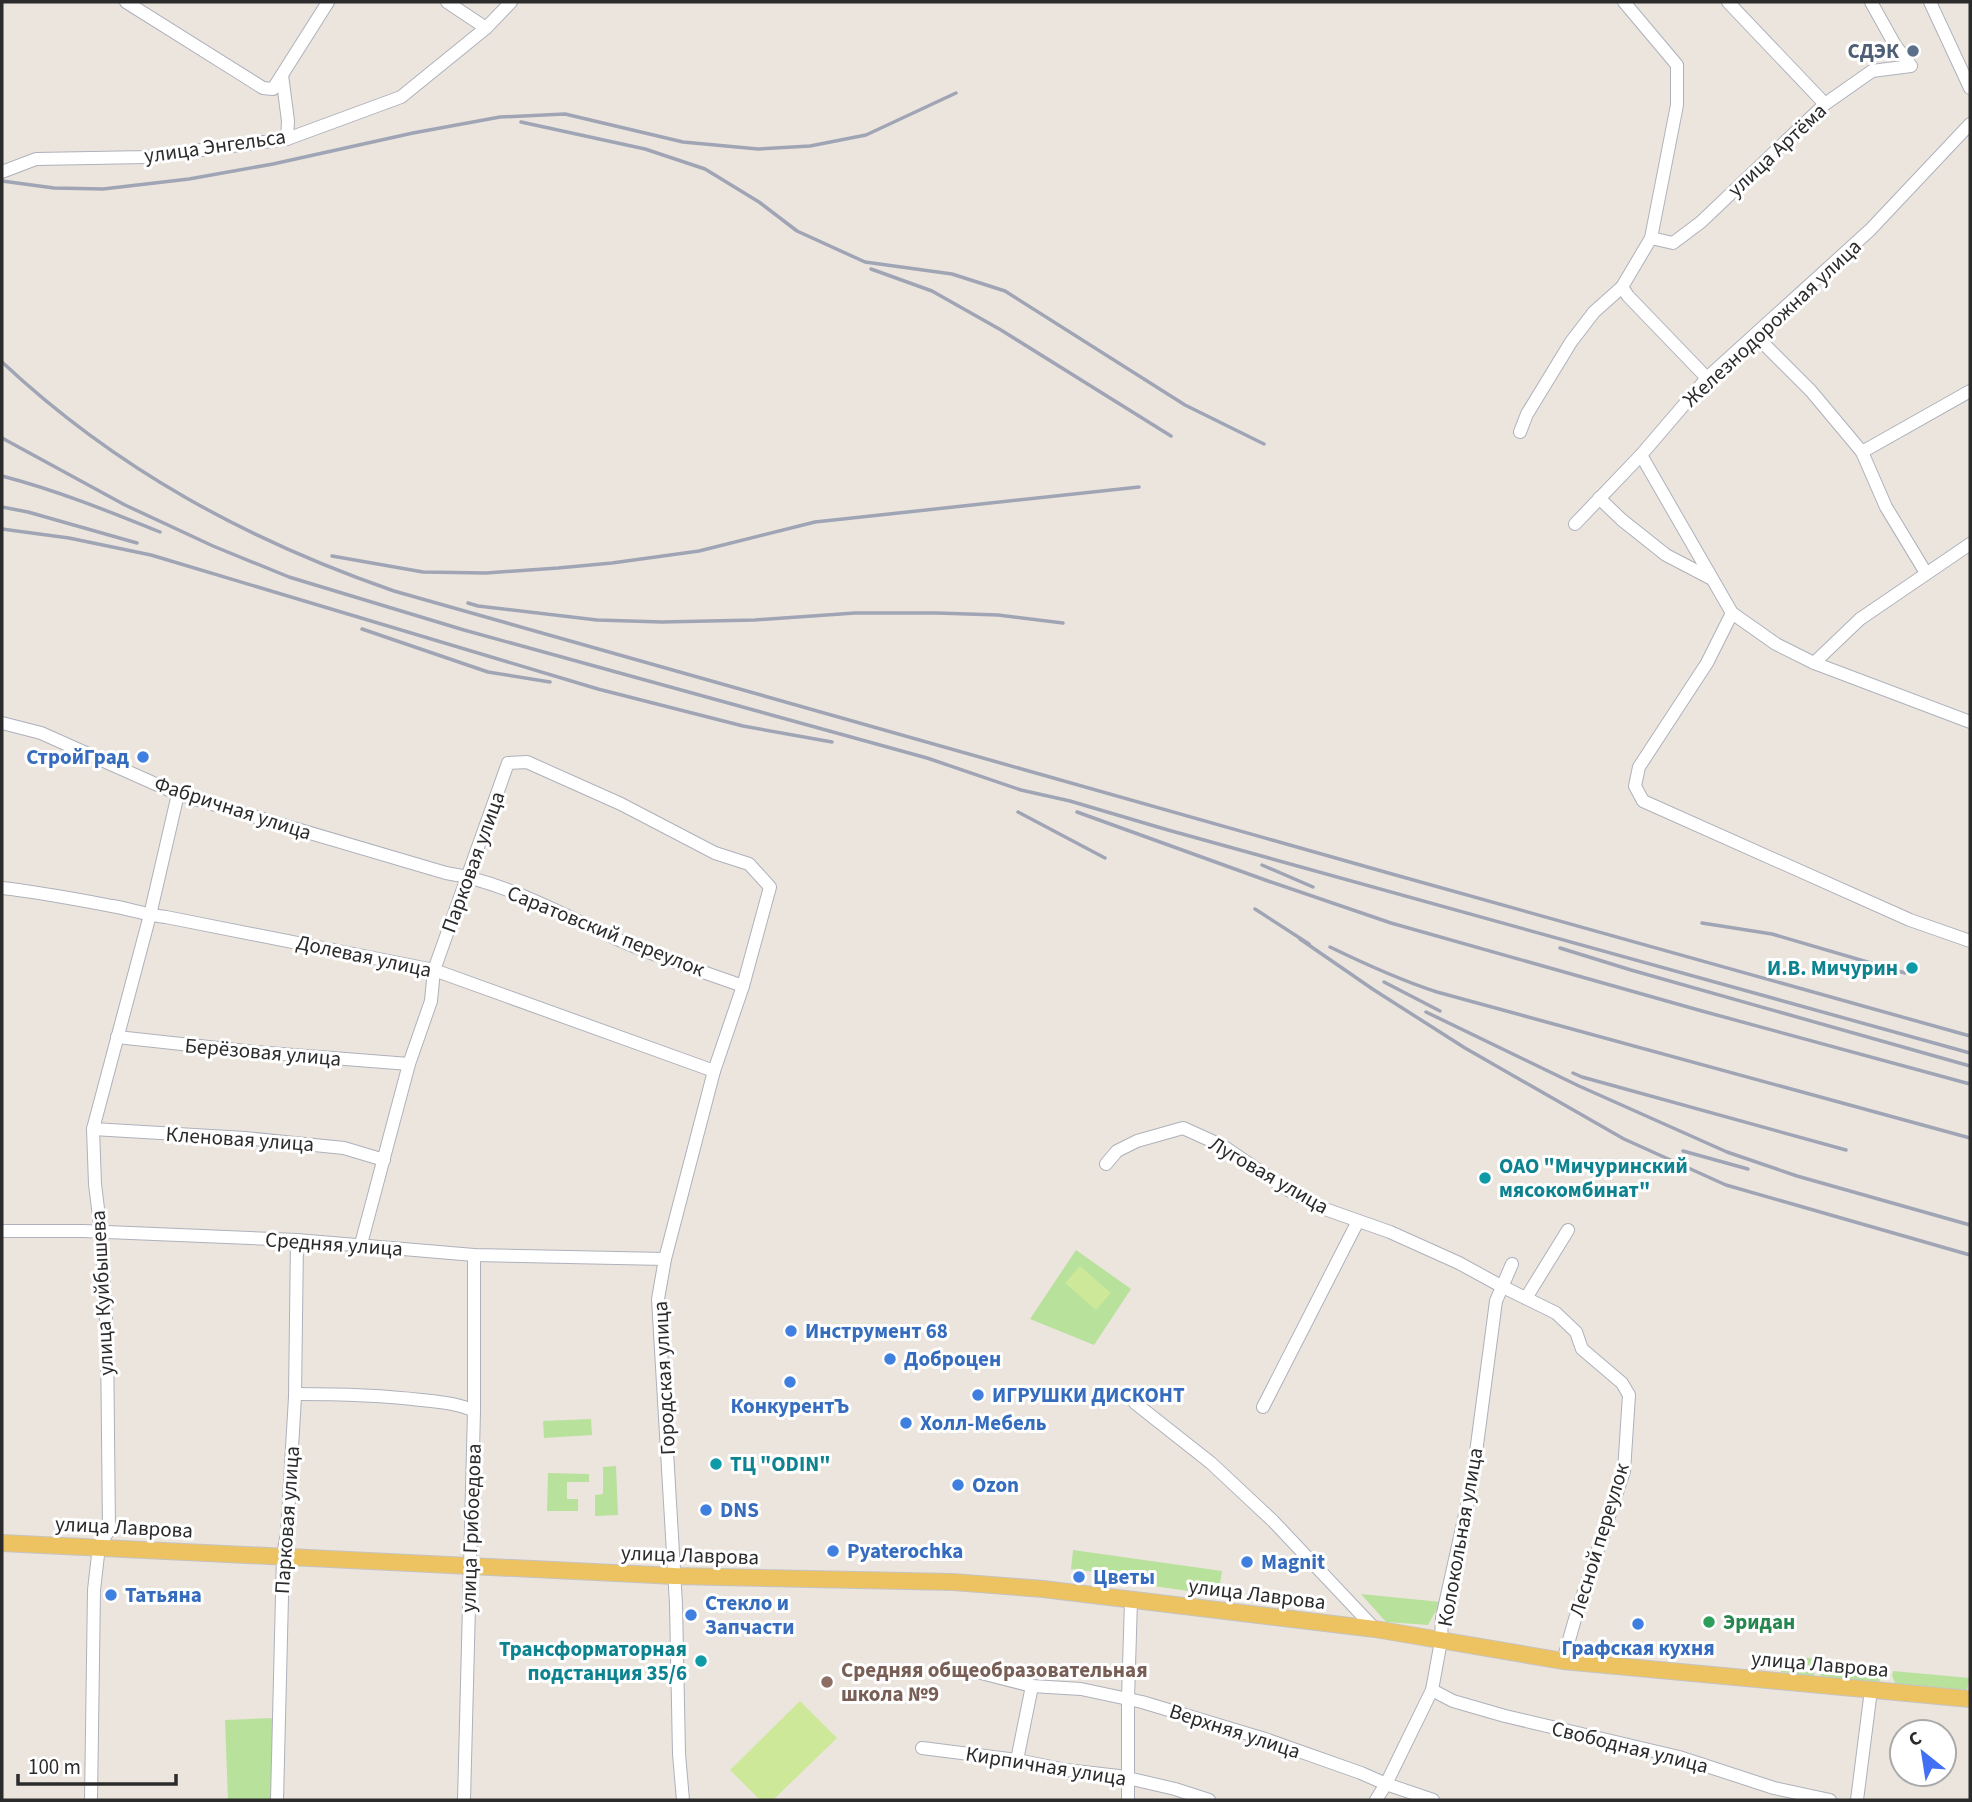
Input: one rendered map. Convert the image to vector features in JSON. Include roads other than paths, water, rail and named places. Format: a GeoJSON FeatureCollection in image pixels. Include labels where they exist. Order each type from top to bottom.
{"type":"FeatureCollection","features":[{"type":"Feature","properties":{"kind":"main road","name":"улица Лаврова"},"geometry":{"type":"LineString","coordinates":[[2,1543],[675,1576],[953,1582],[1076,1592],[1375,1629],[1563,1661],[1970,1699]]}},
{"type":"Feature","properties":{"kind":"street"},"geometry":{"type":"LineString","coordinates":[[126,2],[263,88],[273,89],[328,2]]}},
{"type":"Feature","properties":{"kind":"street"},"geometry":{"type":"LineString","coordinates":[[447,2],[486,28]]}},
{"type":"Feature","properties":{"kind":"street","name":"улица Энгельса"},"geometry":{"type":"LineString","coordinates":[[3,171],[36,159],[147,157],[287,139],[401,97],[486,28],[511,2]]}},
{"type":"Feature","properties":{"kind":"street"},"geometry":{"type":"LineString","coordinates":[[1520,432],[1527,414],[1572,342],[1594,312],[1622,287],[1651,238],[1677,105],[1677,65],[1624,2]]}},
{"type":"Feature","properties":{"kind":"street"},"geometry":{"type":"LineString","coordinates":[[1728,2],[1825,104]]}},
{"type":"Feature","properties":{"kind":"street","name":"улица Артёма"},"geometry":{"type":"LineString","coordinates":[[1651,238],[1673,243],[1701,222],[1825,104],[1872,71],[1911,66],[1895,45],[1871,2]]}},
{"type":"Feature","properties":{"kind":"street"},"geometry":{"type":"LineString","coordinates":[[1930,2],[1970,89]]}},
{"type":"Feature","properties":{"kind":"street"},"geometry":{"type":"LineString","coordinates":[[282,75],[288,121],[287,139]]}},
{"type":"Feature","properties":{"kind":"street","name":"Железнодорожная улица"},"geometry":{"type":"LineString","coordinates":[[1575,524],[1641,455],[1707,378],[1870,230],[1970,124]]}},
{"type":"Feature","properties":{"kind":"street"},"geometry":{"type":"LineString","coordinates":[[1622,287],[1707,378]]}},
{"type":"Feature","properties":{"kind":"street"},"geometry":{"type":"LineString","coordinates":[[1755,335],[1811,391],[1862,452],[1886,508],[1926,573]]}},
{"type":"Feature","properties":{"kind":"street"},"geometry":{"type":"LineString","coordinates":[[1862,452],[1970,391]]}},
{"type":"Feature","properties":{"kind":"street"},"geometry":{"type":"LineString","coordinates":[[1641,455],[1732,613],[1776,645],[1814,663],[1970,722]]}},
{"type":"Feature","properties":{"kind":"street"},"geometry":{"type":"LineString","coordinates":[[1599,498],[1666,555],[1713,580]]}},
{"type":"Feature","properties":{"kind":"street"},"geometry":{"type":"LineString","coordinates":[[1814,663],[1860,619],[1970,544]]}},
{"type":"Feature","properties":{"kind":"street"},"geometry":{"type":"LineString","coordinates":[[1732,613],[1707,663],[1639,767],[1635,786],[1643,801],[1910,920],[1970,941]]}},
{"type":"Feature","properties":{"kind":"street","name":"Фабричная улица"},"geometry":{"type":"LineString","coordinates":[[2,723],[41,733],[177,794],[446,873],[469,876]]}},
{"type":"Feature","properties":{"kind":"street","name":"Парковая улица"},"geometry":{"type":"LineString","coordinates":[[361,1244],[409,1064],[431,1000],[434,970],[508,763],[527,762],[621,804],[715,853],[749,864],[770,887]]}},
{"type":"Feature","properties":{"kind":"street","name":"улица Куйбышева"},"geometry":{"type":"LineString","coordinates":[[91,1800],[94,1590],[99,1546],[109,1530],[107,1337],[93,1129],[149,915],[177,794]]}},
{"type":"Feature","properties":{"kind":"street","name":"Саратовский переулок"},"geometry":{"type":"LineString","coordinates":[[469,876],[520,895],[620,940],[743,986]]}},
{"type":"Feature","properties":{"kind":"street","name":"Городская улица"},"geometry":{"type":"LineString","coordinates":[[683,1800],[679,1754],[675,1576],[658,1299],[665,1259],[714,1070],[743,986],[770,887]]}},
{"type":"Feature","properties":{"kind":"street","name":"Долевая улица"},"geometry":{"type":"LineString","coordinates":[[2,888],[47,893],[434,970],[714,1070]]}},
{"type":"Feature","properties":{"kind":"street","name":"Берёзовая улица"},"geometry":{"type":"LineString","coordinates":[[117,1037],[256,1052],[409,1064]]}},
{"type":"Feature","properties":{"kind":"street","name":"Луговая улица"},"geometry":{"type":"LineString","coordinates":[[1107,1164],[1117,1151],[1137,1141],[1183,1128],[1223,1146],[1283,1187],[1322,1208],[1390,1232],[1459,1263],[1501,1286]]}},
{"type":"Feature","properties":{"kind":"street","name":"Кленовая улица"},"geometry":{"type":"LineString","coordinates":[[93,1129],[245,1138],[344,1148],[384,1160]]}},
{"type":"Feature","properties":{"kind":"street"},"geometry":{"type":"LineString","coordinates":[[1263,1407],[1358,1221]]}},
{"type":"Feature","properties":{"kind":"street"},"geometry":{"type":"LineString","coordinates":[[1526,1298],[1568,1230]]}},
{"type":"Feature","properties":{"kind":"street","name":"Средняя улица"},"geometry":{"type":"LineString","coordinates":[[2,1231],[297,1240],[474,1255],[665,1259]]}},
{"type":"Feature","properties":{"kind":"street","name":"Парковая улица"},"geometry":{"type":"LineString","coordinates":[[277,1800],[283,1556],[287,1533],[296,1394],[297,1240]]}},
{"type":"Feature","properties":{"kind":"street","name":"улица Грибоедова"},"geometry":{"type":"LineString","coordinates":[[464,1800],[474,1411],[474,1255]]}},
{"type":"Feature","properties":{"kind":"street","name":"Колокольная улица"},"geometry":{"type":"LineString","coordinates":[[1376,1800],[1432,1690],[1441,1641],[1442,1618],[1472,1483],[1496,1301],[1512,1264]]}},
{"type":"Feature","properties":{"kind":"street","name":"Лесной переулок"},"geometry":{"type":"LineString","coordinates":[[1501,1286],[1556,1312],[1576,1332],[1582,1349],[1622,1383],[1629,1395],[1624,1471],[1563,1661]]}},
{"type":"Feature","properties":{"kind":"street"},"geometry":{"type":"LineString","coordinates":[[296,1394],[385,1396],[445,1403],[474,1411]]}},
{"type":"Feature","properties":{"kind":"street","name":"улица Лаврова"},"geometry":{"type":"LineString","coordinates":[[1135,1403],[1219,1470],[1273,1521],[1375,1629]]}},
{"type":"Feature","properties":{"kind":"street"},"geometry":{"type":"LineString","coordinates":[[1128,1800],[1131,1600]]}},
{"type":"Feature","properties":{"kind":"street","name":"Верхняя улица"},"geometry":{"type":"LineString","coordinates":[[981,1673],[1032,1686],[1081,1689],[1128,1699],[1265,1739],[1433,1800]]}},
{"type":"Feature","properties":{"kind":"street"},"geometry":{"type":"LineString","coordinates":[[1017,1760],[1032,1686]]}},
{"type":"Feature","properties":{"kind":"street","name":"Свободная улица"},"geometry":{"type":"LineString","coordinates":[[1432,1690],[1452,1701],[1679,1757],[1774,1788],[1830,1800]]}},
{"type":"Feature","properties":{"kind":"street"},"geometry":{"type":"LineString","coordinates":[[1857,1800],[1871,1690]]}},
{"type":"Feature","properties":{"kind":"street","name":"Кирпичная улица"},"geometry":{"type":"LineString","coordinates":[[922,1748],[1119,1776],[1209,1800]]}},
{"type":"Feature","properties":{"kind":"railway"},"geometry":{"type":"LineString","coordinates":[[2,181],[54,188],[103,189],[189,179],[500,117],[565,114],[683,142],[758,149],[810,146],[866,135],[956,93]]}},
{"type":"Feature","properties":{"kind":"railway"},"geometry":{"type":"LineString","coordinates":[[521,122],[645,149],[705,169],[759,202],[797,231],[865,262],[952,274],[1005,291],[1185,405],[1264,444]]}},
{"type":"Feature","properties":{"kind":"railway"},"geometry":{"type":"LineString","coordinates":[[871,269],[932,291],[1001,330],[1171,436]]}},
{"type":"Feature","properties":{"kind":"railway"},"geometry":{"type":"LineString","coordinates":[[2,362],[91,436],[186,498],[287,549],[394,591],[1970,1036]]}},
{"type":"Feature","properties":{"kind":"railway"},"geometry":{"type":"LineString","coordinates":[[2,438],[125,505],[213,546],[289,577],[464,630],[927,758],[1021,790],[1070,801],[1970,1053]]}},
{"type":"Feature","properties":{"kind":"railway"},"geometry":{"type":"LineString","coordinates":[[2,476],[62,494],[160,532]]}},
{"type":"Feature","properties":{"kind":"railway"},"geometry":{"type":"LineString","coordinates":[[332,556],[423,572],[486,573],[558,568],[699,551],[815,522],[1139,487]]}},
{"type":"Feature","properties":{"kind":"railway"},"geometry":{"type":"LineString","coordinates":[[2,507],[137,543]]}},
{"type":"Feature","properties":{"kind":"railway"},"geometry":{"type":"LineString","coordinates":[[2,529],[69,538],[151,555],[598,689],[743,726],[832,742]]}},
{"type":"Feature","properties":{"kind":"railway"},"geometry":{"type":"LineString","coordinates":[[468,603],[597,620],[662,622],[755,620],[855,613],[937,613],[998,615],[1063,623]]}},
{"type":"Feature","properties":{"kind":"railway"},"geometry":{"type":"LineString","coordinates":[[362,629],[488,672],[550,682]]}},
{"type":"Feature","properties":{"kind":"railway"},"geometry":{"type":"LineString","coordinates":[[1018,812],[1105,858]]}},
{"type":"Feature","properties":{"kind":"railway"},"geometry":{"type":"LineString","coordinates":[[1077,812],[1391,923],[1970,1084]]}},
{"type":"Feature","properties":{"kind":"railway"},"geometry":{"type":"LineString","coordinates":[[1262,865],[1313,887]]}},
{"type":"Feature","properties":{"kind":"railway"},"geometry":{"type":"LineString","coordinates":[[1255,909],[1309,944]]}},
{"type":"Feature","properties":{"kind":"railway"},"geometry":{"type":"LineString","coordinates":[[1702,923],[1772,934],[1905,973]]}},
{"type":"Feature","properties":{"kind":"railway"},"geometry":{"type":"LineString","coordinates":[[1300,939],[1465,1048],[1624,1139],[1726,1185],[1970,1255]]}},
{"type":"Feature","properties":{"kind":"railway"},"geometry":{"type":"LineString","coordinates":[[1330,947],[1437,992],[1970,1138]]}},
{"type":"Feature","properties":{"kind":"railway"},"geometry":{"type":"LineString","coordinates":[[1560,948],[1970,1066]]}},
{"type":"Feature","properties":{"kind":"railway"},"geometry":{"type":"LineString","coordinates":[[1384,982],[1440,1011]]}},
{"type":"Feature","properties":{"kind":"railway"},"geometry":{"type":"LineString","coordinates":[[1426,1012],[1579,1086],[1727,1152],[1797,1176],[1970,1225]]}},
{"type":"Feature","properties":{"kind":"railway"},"geometry":{"type":"LineString","coordinates":[[1573,1073],[1846,1150]]}},
{"type":"Feature","properties":{"kind":"railway"},"geometry":{"type":"LineString","coordinates":[[1683,1151],[1748,1169]]}},
{"type":"Feature","properties":{"kind":"place","name":"СДЭК"},"geometry":{"type":"Point","coordinates":[1913,51]}},
{"type":"Feature","properties":{"kind":"place","name":"СтройГрад"},"geometry":{"type":"Point","coordinates":[143,757]}},
{"type":"Feature","properties":{"kind":"place","name":"И.В. Мичурин"},"geometry":{"type":"Point","coordinates":[1912,968]}},
{"type":"Feature","properties":{"kind":"place","name":"ОАО \"Мичуринский мясокомбинат\""},"geometry":{"type":"Point","coordinates":[1485,1178]}},
{"type":"Feature","properties":{"kind":"place","name":"Инструмент 68"},"geometry":{"type":"Point","coordinates":[791,1331]}},
{"type":"Feature","properties":{"kind":"place","name":"Доброцен"},"geometry":{"type":"Point","coordinates":[890,1359]}},
{"type":"Feature","properties":{"kind":"place","name":"КонкурентЪ"},"geometry":{"type":"Point","coordinates":[790,1382]}},
{"type":"Feature","properties":{"kind":"place","name":"ИГРУШКИ ДИСКОНТ"},"geometry":{"type":"Point","coordinates":[978,1395]}},
{"type":"Feature","properties":{"kind":"place","name":"Холл-Мебель"},"geometry":{"type":"Point","coordinates":[906,1423]}},
{"type":"Feature","properties":{"kind":"place","name":"ТЦ \"ODIN\""},"geometry":{"type":"Point","coordinates":[716,1464]}},
{"type":"Feature","properties":{"kind":"place","name":"Ozon"},"geometry":{"type":"Point","coordinates":[958,1485]}},
{"type":"Feature","properties":{"kind":"place","name":"DNS"},"geometry":{"type":"Point","coordinates":[706,1510]}},
{"type":"Feature","properties":{"kind":"place","name":"Pyaterochka"},"geometry":{"type":"Point","coordinates":[833,1551]}},
{"type":"Feature","properties":{"kind":"place","name":"Magnit"},"geometry":{"type":"Point","coordinates":[1247,1562]}},
{"type":"Feature","properties":{"kind":"place","name":"Цветы"},"geometry":{"type":"Point","coordinates":[1079,1577]}},
{"type":"Feature","properties":{"kind":"place","name":"Татьяна"},"geometry":{"type":"Point","coordinates":[111,1595]}},
{"type":"Feature","properties":{"kind":"place","name":"Стекло и Запчасти"},"geometry":{"type":"Point","coordinates":[691,1615]}},
{"type":"Feature","properties":{"kind":"place","name":"Эридан"},"geometry":{"type":"Point","coordinates":[1709,1622]}},
{"type":"Feature","properties":{"kind":"place","name":"Графская кухня"},"geometry":{"type":"Point","coordinates":[1638,1624]}},
{"type":"Feature","properties":{"kind":"place","name":"Трансформаторная подстанция 35/6"},"geometry":{"type":"Point","coordinates":[701,1661]}},
{"type":"Feature","properties":{"kind":"place","name":"Средняя общеобразовательная школа №9"},"geometry":{"type":"Point","coordinates":[827,1682]}}]}
